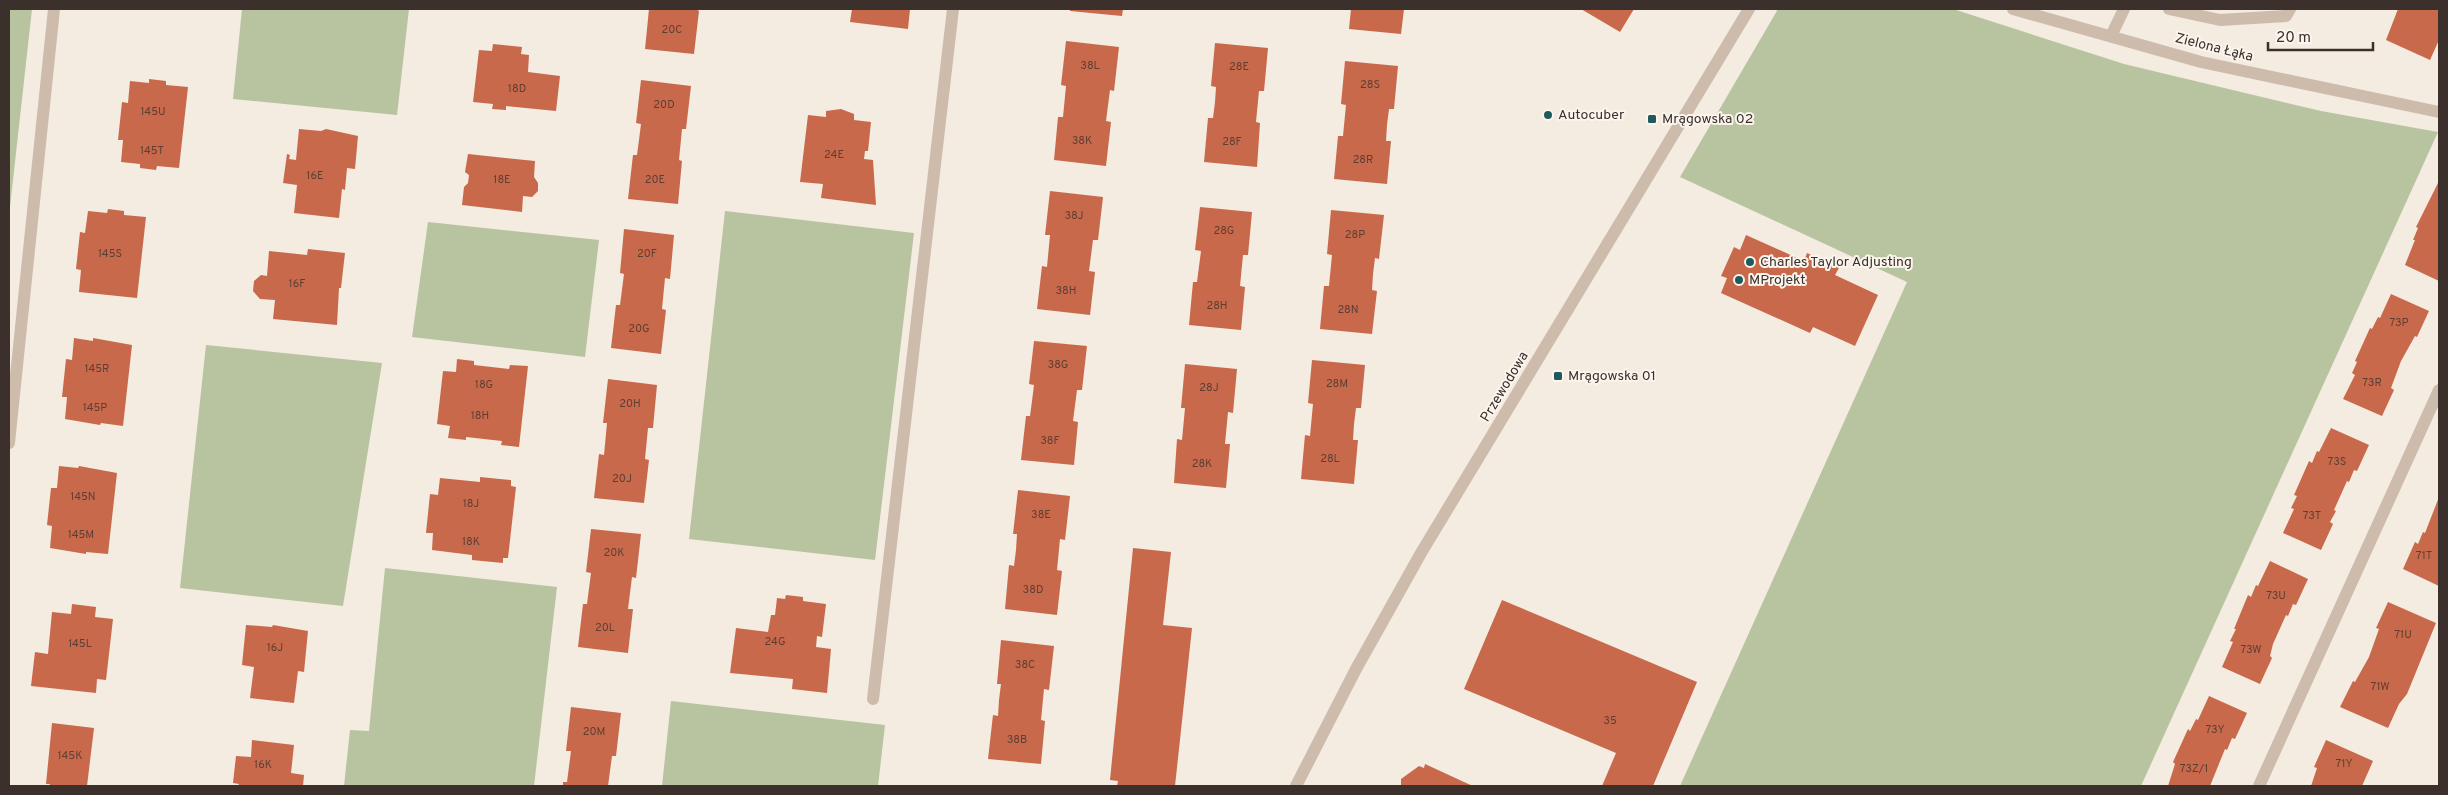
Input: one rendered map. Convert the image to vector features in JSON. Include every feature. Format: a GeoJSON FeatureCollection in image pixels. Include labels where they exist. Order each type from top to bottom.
{"type":"FeatureCollection","features":[{"type":"Feature","properties":{"kind":"street"},"geometry":{"type":"LineString","coordinates":[[9,444],[54,9]]}},
{"type":"Feature","properties":{"kind":"street"},"geometry":{"type":"LineString","coordinates":[[873,699],[953,9]]}},
{"type":"Feature","properties":{"kind":"street","name":"Przewodowa"},"geometry":{"type":"LineString","coordinates":[[1296,786],[1356,669],[1421,553],[1749,9]]}},
{"type":"Feature","properties":{"kind":"street","name":"Zielona Łąka"},"geometry":{"type":"LineString","coordinates":[[2013,9],[2201,62],[2439,112]]}},
{"type":"Feature","properties":{"kind":"street"},"geometry":{"type":"LineString","coordinates":[[2112,36],[2124,9]]}},
{"type":"Feature","properties":{"kind":"street"},"geometry":{"type":"LineString","coordinates":[[2170,9],[2213,14],[2220,20],[2286,16],[2290,9]]}},
{"type":"Feature","properties":{"kind":"street"},"geometry":{"type":"LineString","coordinates":[[2259,786],[2439,390]]}},
{"type":"Feature","properties":{"kind":"green space"},"geometry":{"type":"Polygon","coordinates":[[[9,9],[32,9],[9,216],[9,9]]]}},
{"type":"Feature","properties":{"kind":"green space"},"geometry":{"type":"Polygon","coordinates":[[[242,9],[409,9],[397,115],[233,99],[242,9]]]}},
{"type":"Feature","properties":{"kind":"green space"},"geometry":{"type":"Polygon","coordinates":[[[1778,9],[1953,9],[2124,64],[2321,111],[2438,132],[2141,786],[1680,786],[1907,282],[1680,177],[1778,9]]]}},
{"type":"Feature","properties":{"kind":"green space"},"geometry":{"type":"Polygon","coordinates":[[[725,211],[914,233],[875,560],[689,539],[725,211]]]}},
{"type":"Feature","properties":{"kind":"green space"},"geometry":{"type":"Polygon","coordinates":[[[428,222],[599,240],[585,357],[412,337],[428,222]]]}},
{"type":"Feature","properties":{"kind":"green space"},"geometry":{"type":"Polygon","coordinates":[[[206,345],[382,363],[343,606],[180,588],[206,345]]]}},
{"type":"Feature","properties":{"kind":"green space"},"geometry":{"type":"Polygon","coordinates":[[[385,568],[557,587],[534,786],[344,786],[350,730],[369,731],[385,568]]]}},
{"type":"Feature","properties":{"kind":"green space"},"geometry":{"type":"Polygon","coordinates":[[[671,701],[885,725],[878,786],[662,786],[671,701]]]}},
{"type":"Feature","properties":{"kind":"building"},"geometry":{"type":"Polygon","coordinates":[[[649,9],[696,9],[699,11],[694,54],[645,49],[649,9]]]}},
{"type":"Feature","properties":{"kind":"building"},"geometry":{"type":"Polygon","coordinates":[[[852,9],[910,9],[908,29],[850,22],[852,9]]]}},
{"type":"Feature","properties":{"kind":"building"},"geometry":{"type":"Polygon","coordinates":[[[1070,9],[1123,9],[1122,16],[1070,11],[1070,9]]]}},
{"type":"Feature","properties":{"kind":"building"},"geometry":{"type":"Polygon","coordinates":[[[1351,9],[1404,9],[1401,34],[1349,29],[1351,9]]]}},
{"type":"Feature","properties":{"kind":"building"},"geometry":{"type":"Polygon","coordinates":[[[1581,9],[1634,9],[1620,32],[1581,9]]]}},
{"type":"Feature","properties":{"kind":"building"},"geometry":{"type":"Polygon","coordinates":[[[2398,9],[2439,9],[2439,40],[2430,60],[2386,40],[2398,9]]]}},
{"type":"Feature","properties":{"kind":"building"},"geometry":{"type":"Polygon","coordinates":[[[1066,41],[1119,47],[1114,91],[1110,90],[1106,121],[1111,122],[1106,166],[1054,160],[1058,117],[1063,117],[1066,86],[1061,85],[1066,41]]]}},
{"type":"Feature","properties":{"kind":"building"},"geometry":{"type":"Polygon","coordinates":[[[1215,43],[1268,48],[1264,91],[1259,91],[1256,122],[1260,123],[1257,167],[1204,162],[1208,118],[1213,118],[1215,102],[1216,87],[1211,86],[1215,43]]]}},
{"type":"Feature","properties":{"kind":"building"},"geometry":{"type":"Polygon","coordinates":[[[493,44],[522,47],[521,54],[529,55],[528,72],[560,76],[556,111],[506,106],[506,110],[492,109],[493,104],[473,102],[479,50],[492,51],[493,44]]]}},
{"type":"Feature","properties":{"kind":"building"},"geometry":{"type":"Polygon","coordinates":[[[1345,61],[1398,66],[1394,109],[1389,109],[1387,125],[1386,141],[1391,141],[1387,184],[1334,179],[1338,136],[1343,136],[1346,105],[1341,104],[1345,61]]]}},
{"type":"Feature","properties":{"kind":"building"},"geometry":{"type":"Polygon","coordinates":[[[149,79],[166,81],[166,85],[188,87],[179,168],[157,166],[156,170],[140,168],[140,164],[121,162],[123,140],[118,140],[122,102],[128,103],[130,81],[149,83],[149,79]]]}},
{"type":"Feature","properties":{"kind":"building"},"geometry":{"type":"Polygon","coordinates":[[[641,80],[691,86],[686,129],[682,129],[679,160],[682,161],[678,204],[628,199],[633,155],[637,155],[641,124],[636,123],[641,80]]]}},
{"type":"Feature","properties":{"kind":"building"},"geometry":{"type":"Polygon","coordinates":[[[841,109],[854,114],[854,120],[871,122],[868,151],[865,151],[864,159],[873,160],[876,205],[821,198],[823,184],[800,182],[808,115],[826,117],[826,111],[841,109]]]}},
{"type":"Feature","properties":{"kind":"building"},"geometry":{"type":"Polygon","coordinates":[[[299,129],[321,131],[326,129],[358,136],[355,169],[347,168],[345,190],[342,189],[339,218],[294,213],[297,185],[283,183],[287,154],[290,155],[289,159],[296,160],[299,129]]]}},
{"type":"Feature","properties":{"kind":"building"},"geometry":{"type":"Polygon","coordinates":[[[468,154],[535,161],[534,177],[538,183],[538,191],[532,197],[523,196],[522,212],[462,205],[464,187],[468,183],[469,175],[465,172],[468,154]]]}},
{"type":"Feature","properties":{"kind":"building"},"geometry":{"type":"Polygon","coordinates":[[[2439,181],[2439,281],[2405,265],[2415,240],[2413,240],[2418,228],[2416,227],[2439,181]]]}},
{"type":"Feature","properties":{"kind":"building"},"geometry":{"type":"Polygon","coordinates":[[[1050,191],[1103,197],[1098,240],[1093,240],[1089,271],[1095,272],[1090,315],[1037,309],[1042,266],[1047,267],[1050,235],[1045,235],[1050,191]]]}},
{"type":"Feature","properties":{"kind":"building"},"geometry":{"type":"Polygon","coordinates":[[[1200,207],[1252,212],[1248,255],[1243,255],[1240,286],[1245,287],[1241,330],[1189,325],[1193,282],[1197,282],[1201,251],[1195,250],[1200,207]]]}},
{"type":"Feature","properties":{"kind":"building"},"geometry":{"type":"Polygon","coordinates":[[[108,209],[124,211],[124,215],[146,217],[137,298],[79,292],[81,270],[76,269],[80,232],[85,233],[88,211],[107,213],[108,209]]]}},
{"type":"Feature","properties":{"kind":"building"},"geometry":{"type":"Polygon","coordinates":[[[1331,210],[1384,215],[1379,259],[1375,258],[1373,274],[1372,290],[1377,291],[1372,334],[1320,329],[1324,286],[1329,286],[1332,255],[1327,254],[1331,210]]]}},
{"type":"Feature","properties":{"kind":"building"},"geometry":{"type":"Polygon","coordinates":[[[624,229],[674,235],[670,279],[665,278],[662,309],[666,310],[661,354],[611,348],[616,305],[620,305],[624,274],[620,273],[624,229]]]}},
{"type":"Feature","properties":{"kind":"building"},"geometry":{"type":"Polygon","coordinates":[[[1746,235],[1804,261],[1807,253],[1839,268],[1835,275],[1878,295],[1855,346],[1813,327],[1810,333],[1721,293],[1727,278],[1721,276],[1734,247],[1740,250],[1746,235]]]}},
{"type":"Feature","properties":{"kind":"building"},"geometry":{"type":"Polygon","coordinates":[[[308,249],[345,253],[341,288],[339,288],[337,325],[273,319],[275,300],[260,299],[253,291],[254,281],[261,275],[267,276],[269,251],[307,255],[308,249]]]}},
{"type":"Feature","properties":{"kind":"building"},"geometry":{"type":"Polygon","coordinates":[[[2391,294],[2429,311],[2417,337],[2415,336],[2401,361],[2391,388],[2394,390],[2382,416],[2343,399],[2355,375],[2352,373],[2357,362],[2355,361],[2370,328],[2372,329],[2378,317],[2380,318],[2391,294]]]}},
{"type":"Feature","properties":{"kind":"building"},"geometry":{"type":"Polygon","coordinates":[[[74,338],[93,341],[93,338],[132,345],[123,426],[101,423],[100,425],[65,419],[67,397],[62,397],[66,359],[72,360],[74,338]]]}},
{"type":"Feature","properties":{"kind":"building"},"geometry":{"type":"Polygon","coordinates":[[[1034,341],[1087,346],[1082,390],[1077,390],[1073,421],[1078,422],[1074,465],[1021,460],[1026,416],[1030,416],[1034,385],[1029,384],[1034,341]]]}},
{"type":"Feature","properties":{"kind":"building"},"geometry":{"type":"Polygon","coordinates":[[[457,359],[474,361],[474,365],[509,369],[510,365],[528,366],[519,447],[501,445],[502,441],[466,437],[466,440],[448,438],[450,426],[437,424],[443,371],[456,372],[457,359]]]}},
{"type":"Feature","properties":{"kind":"building"},"geometry":{"type":"Polygon","coordinates":[[[1312,360],[1365,365],[1361,408],[1356,408],[1354,424],[1353,440],[1358,440],[1354,484],[1301,479],[1305,435],[1310,436],[1313,404],[1308,403],[1312,360]]]}},
{"type":"Feature","properties":{"kind":"building"},"geometry":{"type":"Polygon","coordinates":[[[1185,364],[1237,369],[1233,413],[1228,412],[1225,444],[1230,444],[1226,488],[1174,483],[1177,439],[1182,440],[1185,408],[1181,408],[1185,364]]]}},
{"type":"Feature","properties":{"kind":"building"},"geometry":{"type":"Polygon","coordinates":[[[608,379],[657,385],[653,428],[648,428],[645,459],[649,460],[644,503],[594,498],[599,454],[604,455],[607,423],[603,423],[608,379]]]}},
{"type":"Feature","properties":{"kind":"building"},"geometry":{"type":"Polygon","coordinates":[[[2331,428],[2369,445],[2357,471],[2354,470],[2349,482],[2347,481],[2330,522],[2333,524],[2321,550],[2283,533],[2294,509],[2291,508],[2297,496],[2294,495],[2309,461],[2312,463],[2331,428]]]}},
{"type":"Feature","properties":{"kind":"building"},"geometry":{"type":"Polygon","coordinates":[[[59,466],[78,468],[79,466],[117,473],[108,554],[86,552],[86,554],[50,548],[52,526],[47,525],[51,488],[57,488],[59,466]]]}},
{"type":"Feature","properties":{"kind":"building"},"geometry":{"type":"Polygon","coordinates":[[[480,477],[511,480],[511,486],[516,487],[508,558],[503,558],[503,563],[472,560],[472,555],[432,550],[433,533],[426,533],[430,494],[438,495],[440,478],[480,482],[480,477]]]}},
{"type":"Feature","properties":{"kind":"building"},"geometry":{"type":"Polygon","coordinates":[[[1018,490],[1070,496],[1065,540],[1060,539],[1057,570],[1062,571],[1057,615],[1005,609],[1009,565],[1014,566],[1016,550],[1017,534],[1013,534],[1018,490]]]}},
{"type":"Feature","properties":{"kind":"building"},"geometry":{"type":"Polygon","coordinates":[[[2439,497],[2439,586],[2403,569],[2415,542],[2418,544],[2423,532],[2425,533],[2439,497]]]}},
{"type":"Feature","properties":{"kind":"building"},"geometry":{"type":"Polygon","coordinates":[[[591,529],[641,534],[636,578],[632,577],[628,609],[633,609],[628,653],[578,647],[583,604],[587,604],[591,573],[586,572],[591,529]]]}},
{"type":"Feature","properties":{"kind":"building"},"geometry":{"type":"Polygon","coordinates":[[[1133,548],[1171,552],[1163,625],[1192,628],[1175,786],[1117,786],[1118,781],[1110,780],[1133,548]]]}},
{"type":"Feature","properties":{"kind":"building"},"geometry":{"type":"Polygon","coordinates":[[[2270,561],[2308,579],[2296,605],[2293,604],[2288,616],[2286,615],[2273,644],[2270,656],[2272,658],[2260,684],[2222,667],[2233,642],[2230,641],[2248,595],[2251,597],[2270,561]]]}},
{"type":"Feature","properties":{"kind":"building"},"geometry":{"type":"Polygon","coordinates":[[[786,595],[803,597],[803,601],[826,604],[822,637],[817,636],[816,647],[831,649],[827,693],[792,689],[793,679],[730,673],[736,628],[768,632],[771,615],[775,615],[777,598],[785,599],[786,595]]]}},
{"type":"Feature","properties":{"kind":"building"},"geometry":{"type":"Polygon","coordinates":[[[1502,600],[1697,682],[1653,786],[1602,786],[1616,753],[1464,689],[1502,600]]]}},
{"type":"Feature","properties":{"kind":"building"},"geometry":{"type":"Polygon","coordinates":[[[2388,602],[2436,623],[2407,694],[2399,704],[2388,728],[2340,707],[2353,681],[2355,682],[2369,657],[2379,629],[2376,628],[2388,602]]]}},
{"type":"Feature","properties":{"kind":"building"},"geometry":{"type":"Polygon","coordinates":[[[72,604],[96,607],[95,617],[113,619],[106,680],[97,679],[96,693],[31,686],[35,652],[48,654],[52,612],[71,614],[72,604]]]}},
{"type":"Feature","properties":{"kind":"building"},"geometry":{"type":"Polygon","coordinates":[[[246,625],[272,627],[273,625],[308,631],[304,672],[298,671],[294,703],[250,698],[254,667],[242,665],[246,625]]]}},
{"type":"Feature","properties":{"kind":"building"},"geometry":{"type":"Polygon","coordinates":[[[1001,640],[1054,646],[1049,690],[1044,689],[1041,720],[1045,721],[1041,764],[988,759],[993,715],[998,716],[1001,684],[997,684],[1001,640]]]}},
{"type":"Feature","properties":{"kind":"building"},"geometry":{"type":"Polygon","coordinates":[[[2209,696],[2247,713],[2235,739],[2232,738],[2227,750],[2225,749],[2210,786],[2168,786],[2175,764],[2173,762],[2188,729],[2190,731],[2196,719],[2198,720],[2209,696]]]}},
{"type":"Feature","properties":{"kind":"building"},"geometry":{"type":"Polygon","coordinates":[[[571,707],[621,713],[616,756],[612,756],[608,786],[563,786],[563,782],[567,782],[571,751],[566,751],[571,707]]]}},
{"type":"Feature","properties":{"kind":"building"},"geometry":{"type":"Polygon","coordinates":[[[52,723],[94,728],[87,786],[49,786],[50,784],[46,784],[52,723]]]}},
{"type":"Feature","properties":{"kind":"building"},"geometry":{"type":"Polygon","coordinates":[[[252,740],[294,745],[291,773],[304,775],[303,786],[238,786],[239,784],[233,783],[236,756],[251,757],[252,740]]]}},
{"type":"Feature","properties":{"kind":"building"},"geometry":{"type":"Polygon","coordinates":[[[2326,740],[2373,761],[2362,786],[2311,786],[2317,768],[2314,767],[2326,740]]]}},
{"type":"Feature","properties":{"kind":"building"},"geometry":{"type":"Polygon","coordinates":[[[1425,764],[1473,786],[1401,786],[1401,779],[1419,766],[1424,768],[1425,764]]]}},
{"type":"Feature","properties":{"kind":"place","name":"Autocuber"},"geometry":{"type":"Point","coordinates":[1548,115]}},
{"type":"Feature","properties":{"kind":"place","name":"Mrągowska 02"},"geometry":{"type":"Point","coordinates":[1652,119]}},
{"type":"Feature","properties":{"kind":"place","name":"Charles Taylor Adjusting"},"geometry":{"type":"Point","coordinates":[1750,262]}},
{"type":"Feature","properties":{"kind":"place","name":"MProjekt"},"geometry":{"type":"Point","coordinates":[1739,280]}},
{"type":"Feature","properties":{"kind":"place","name":"Mrągowska 01"},"geometry":{"type":"Point","coordinates":[1558,376]}}]}
